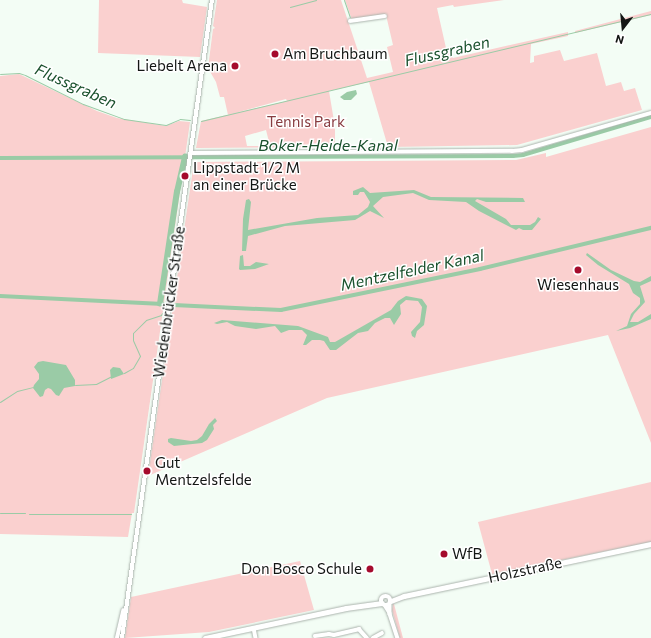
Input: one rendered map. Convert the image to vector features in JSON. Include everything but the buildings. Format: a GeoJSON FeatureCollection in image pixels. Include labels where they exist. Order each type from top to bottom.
{"type":"FeatureCollection","features":[{"type":"Feature","properties":{"kind":"main road","name":"Holzstraße"},"geometry":{"type":"LineString","coordinates":[[209,638],[370,604],[387,602],[398,597],[651,544]]}},
{"type":"Feature","properties":{"kind":"street","name":"Wiedenbrücker Straße"},"geometry":{"type":"LineString","coordinates":[[122,638],[125,604],[212,0]]}},
{"type":"Feature","properties":{"kind":"street"},"geometry":{"type":"LineString","coordinates":[[350,22],[385,16]]}},
{"type":"Feature","properties":{"kind":"street"},"geometry":{"type":"LineString","coordinates":[[190,156],[512,151],[522,150],[651,113]]}},
{"type":"Feature","properties":{"kind":"street"},"geometry":{"type":"LineString","coordinates":[[387,602],[398,638]]}},
{"type":"Feature","properties":{"kind":"street","name":"Wiedenbrücker Straße"},"geometry":{"type":"LineString","coordinates":[[116,638],[125,604]]}},
{"type":"Feature","properties":{"kind":"street"},"geometry":{"type":"LineString","coordinates":[[254,628],[256,638]]}},
{"type":"Feature","properties":{"kind":"street"},"geometry":{"type":"LineString","coordinates":[[315,636],[329,634],[333,637],[359,629],[367,638]]}},
{"type":"Feature","properties":{"kind":"street"},"geometry":{"type":"LineString","coordinates":[[373,638],[382,633]]}},
{"type":"Feature","properties":{"kind":"green space"},"geometry":{"type":"Polygon","coordinates":[[[99,0],[182,0],[183,3],[207,7],[200,57],[98,53],[99,0]]]}},
{"type":"Feature","properties":{"kind":"green space","name":"Tennis Park"},"geometry":{"type":"Polygon","coordinates":[[[217,0],[341,0],[367,78],[393,72],[387,47],[393,45],[386,15],[352,20],[345,0],[504,0],[437,8],[446,48],[453,58],[568,32],[568,36],[531,44],[530,63],[534,62],[534,56],[560,50],[564,61],[597,53],[606,86],[621,82],[624,91],[635,88],[642,110],[517,145],[388,147],[369,82],[329,91],[335,127],[335,147],[196,148],[201,121],[228,115],[224,97],[220,97],[216,82],[208,68],[213,29],[215,28],[213,26],[217,0]],[[286,99],[234,113],[287,101],[286,99]],[[266,130],[245,136],[247,146],[270,146],[266,130]]]}},
{"type":"Feature","properties":{"kind":"green space"},"geometry":{"type":"Polygon","coordinates":[[[651,11],[651,15],[575,33],[575,31],[651,11]]]}},
{"type":"Feature","properties":{"kind":"green space"},"geometry":{"type":"Polygon","coordinates":[[[19,74],[97,111],[117,118],[166,126],[179,121],[190,122],[134,513],[132,513],[128,537],[0,534],[0,76],[19,74]]]}},
{"type":"Feature","properties":{"kind":"green space"},"geometry":{"type":"Polygon","coordinates":[[[651,127],[651,443],[608,335],[327,398],[148,476],[194,162],[516,160],[546,153],[546,157],[651,127]]]}},
{"type":"Feature","properties":{"kind":"green space"},"geometry":{"type":"Polygon","coordinates":[[[651,482],[651,542],[492,574],[478,522],[651,482]]]}},
{"type":"Feature","properties":{"kind":"green space"},"geometry":{"type":"Polygon","coordinates":[[[300,561],[314,610],[209,632],[125,638],[131,597],[300,561]]]}},
{"type":"Feature","properties":{"kind":"green space"},"geometry":{"type":"Polygon","coordinates":[[[393,604],[403,638],[400,638],[392,610],[393,604]]]}},
{"type":"Feature","properties":{"kind":"shaded area"},"geometry":{"type":"Polygon","coordinates":[[[356,90],[357,94],[351,100],[344,100],[340,97],[347,92],[356,90]]]}},
{"type":"Feature","properties":{"kind":"shaded area"},"geometry":{"type":"Polygon","coordinates":[[[363,187],[370,193],[414,190],[431,197],[523,198],[525,202],[486,202],[477,199],[475,201],[506,219],[511,225],[530,225],[535,222],[538,217],[541,219],[532,230],[523,230],[519,228],[516,230],[479,211],[466,202],[429,200],[413,193],[383,197],[373,206],[384,218],[370,211],[355,220],[285,226],[248,236],[246,251],[242,251],[243,219],[246,200],[249,199],[251,202],[248,230],[317,218],[358,215],[368,207],[370,202],[364,192],[360,192],[358,195],[353,195],[353,191],[363,187]]]}},
{"type":"Feature","properties":{"kind":"shaded area"},"geometry":{"type":"Polygon","coordinates":[[[587,253],[611,270],[634,281],[640,282],[651,276],[651,281],[640,286],[645,302],[634,314],[630,322],[638,322],[651,314],[651,319],[630,328],[616,331],[627,326],[631,314],[640,304],[640,298],[633,293],[629,284],[598,265],[586,255],[587,253]]]}},
{"type":"Feature","properties":{"kind":"shaded area"},"geometry":{"type":"Polygon","coordinates":[[[243,255],[244,266],[250,266],[256,262],[269,264],[255,269],[240,270],[240,256],[243,255]]]}},
{"type":"Feature","properties":{"kind":"shaded area"},"geometry":{"type":"Polygon","coordinates":[[[406,296],[422,299],[427,306],[424,325],[417,331],[415,338],[412,336],[411,332],[420,322],[422,307],[418,301],[406,300],[400,305],[401,314],[394,325],[390,318],[385,318],[375,323],[368,331],[358,333],[336,350],[330,350],[324,341],[320,340],[312,340],[306,345],[303,345],[307,335],[302,330],[289,330],[281,333],[275,326],[256,329],[235,326],[227,322],[217,324],[214,323],[222,320],[298,326],[328,337],[330,342],[335,342],[391,310],[398,301],[406,296]]]}},
{"type":"Feature","properties":{"kind":"shaded area"},"geometry":{"type":"Polygon","coordinates":[[[43,361],[66,365],[75,380],[75,386],[64,388],[59,396],[48,388],[45,390],[43,396],[40,397],[33,388],[39,379],[39,374],[34,367],[38,362],[43,361]]]}},
{"type":"Feature","properties":{"kind":"shaded area"},"geometry":{"type":"Polygon","coordinates":[[[113,367],[120,368],[124,374],[111,379],[110,370],[113,367]]]}},
{"type":"Feature","properties":{"kind":"shaded area"},"geometry":{"type":"Polygon","coordinates":[[[215,418],[217,421],[213,425],[214,429],[207,440],[202,443],[174,446],[168,442],[168,439],[171,438],[191,441],[197,440],[202,436],[209,424],[215,418]]]}},
{"type":"Feature","properties":{"kind":"waterway"},"geometry":{"type":"LineString","coordinates":[[290,7],[316,0]]}},
{"type":"Feature","properties":{"kind":"waterway"},"geometry":{"type":"LineString","coordinates":[[344,0],[350,17]]}},
{"type":"Feature","properties":{"kind":"waterway","name":"Flussgraben"},"geometry":{"type":"LineString","coordinates":[[201,121],[651,14]]}},
{"type":"Feature","properties":{"kind":"waterway","name":"Flussgraben"},"geometry":{"type":"LineString","coordinates":[[0,74],[19,73],[25,75],[83,104],[124,119],[166,125],[180,119],[190,120]]}},
{"type":"Feature","properties":{"kind":"waterway","name":"Boker-Heide-Kanal"},"geometry":{"type":"LineString","coordinates":[[0,158],[513,156],[523,155],[651,117]]}},
{"type":"Feature","properties":{"kind":"waterway"},"geometry":{"type":"LineString","coordinates":[[160,304],[177,192],[185,157]]}},
{"type":"Feature","properties":{"kind":"waterway","name":"Mentzelfelder Kanal"},"geometry":{"type":"LineString","coordinates":[[174,305],[281,310],[480,269],[651,228]]}},
{"type":"Feature","properties":{"kind":"waterway","name":"Mentzelfelder Kanal"},"geometry":{"type":"LineString","coordinates":[[0,296],[163,304]]}},
{"type":"Feature","properties":{"kind":"waterway"},"geometry":{"type":"LineString","coordinates":[[124,373],[133,368],[140,356],[133,340],[133,333],[146,320],[161,315],[162,313]]}},
{"type":"Feature","properties":{"kind":"waterway"},"geometry":{"type":"LineString","coordinates":[[75,385],[96,384],[110,377]]}},
{"type":"Feature","properties":{"kind":"waterway"},"geometry":{"type":"LineString","coordinates":[[0,402],[17,391],[33,387]]}},
{"type":"Feature","properties":{"kind":"waterway"},"geometry":{"type":"LineString","coordinates":[[0,513],[25,513]]}},
{"type":"Feature","properties":{"kind":"waterway"},"geometry":{"type":"LineString","coordinates":[[29,514],[131,514]]}},
{"type":"Feature","properties":{"kind":"place","name":"Am Bruchbaum"},"geometry":{"type":"Point","coordinates":[275,54]}},
{"type":"Feature","properties":{"kind":"place","name":"Liebelt Arena"},"geometry":{"type":"Point","coordinates":[235,66]}},
{"type":"Feature","properties":{"kind":"place","name":"Lippstadt 1/2 M an einer Brücke"},"geometry":{"type":"Point","coordinates":[185,176]}},
{"type":"Feature","properties":{"kind":"place","name":"Wiesenhaus"},"geometry":{"type":"Point","coordinates":[578,270]}},
{"type":"Feature","properties":{"kind":"place","name":"Gut Mentzelsfelde"},"geometry":{"type":"Point","coordinates":[147,471]}},
{"type":"Feature","properties":{"kind":"place","name":"WfB"},"geometry":{"type":"Point","coordinates":[444,554]}},
{"type":"Feature","properties":{"kind":"place","name":"Don Bosco Schule"},"geometry":{"type":"Point","coordinates":[370,569]}}]}
